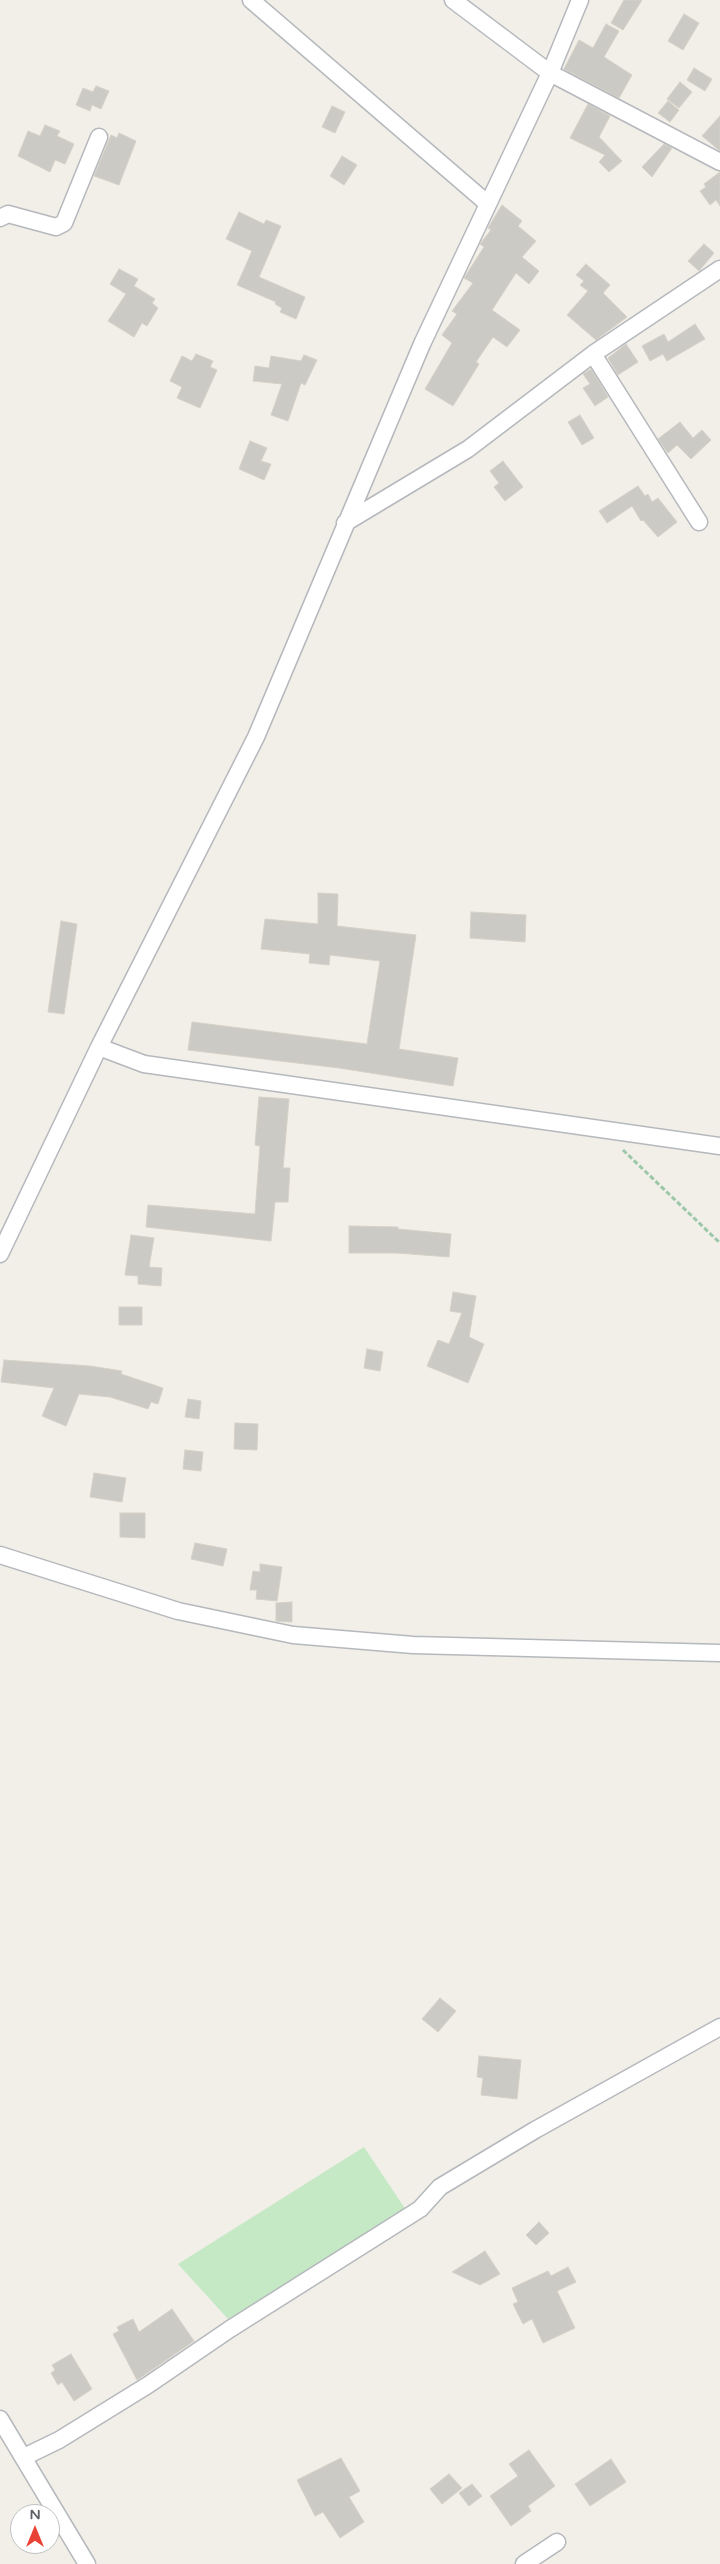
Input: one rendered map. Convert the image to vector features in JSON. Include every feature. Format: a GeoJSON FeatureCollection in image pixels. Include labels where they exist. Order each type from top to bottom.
{"type":"FeatureCollection","features":[{"type":"Feature","properties":{"kind":"street"},"geometry":{"type":"LineString","coordinates":[[251,0],[488,204]]}},
{"type":"Feature","properties":{"kind":"street"},"geometry":{"type":"LineString","coordinates":[[453,0],[550,73],[720,162]]}},
{"type":"Feature","properties":{"kind":"street"},"geometry":{"type":"LineString","coordinates":[[0,1254],[99,1048],[256,737],[422,344],[550,73],[580,0]]}},
{"type":"Feature","properties":{"kind":"street"},"geometry":{"type":"LineString","coordinates":[[0,218],[8,214],[56,227],[64,223],[99,137]]}},
{"type":"Feature","properties":{"kind":"street"},"geometry":{"type":"LineString","coordinates":[[345,523],[468,449],[593,354],[720,269]]}},
{"type":"Feature","properties":{"kind":"street"},"geometry":{"type":"LineString","coordinates":[[593,354],[699,522]]}},
{"type":"Feature","properties":{"kind":"street"},"geometry":{"type":"LineString","coordinates":[[99,1048],[144,1064],[720,1146]]}},
{"type":"Feature","properties":{"kind":"street"},"geometry":{"type":"LineString","coordinates":[[0,1555],[178,1611],[293,1635],[412,1645],[720,1654]]}},
{"type":"Feature","properties":{"kind":"street"},"geometry":{"type":"LineString","coordinates":[[24,2457],[59,2440],[148,2385],[230,2329],[420,2209],[440,2187],[535,2130],[720,2027]]}},
{"type":"Feature","properties":{"kind":"street"},"geometry":{"type":"LineString","coordinates":[[0,2419],[87,2564]]}},
{"type":"Feature","properties":{"kind":"street"},"geometry":{"type":"LineString","coordinates":[[524,2564],[556,2542]]}},
{"type":"Feature","properties":{"kind":"path"},"geometry":{"type":"LineString","coordinates":[[622,1148],[720,1243]]}},
{"type":"Feature","properties":{"kind":"green space"},"geometry":{"type":"Polygon","coordinates":[[[364,2147],[406,2210],[228,2319],[178,2264],[364,2147]]]}},
{"type":"Feature","properties":{"kind":"building"},"geometry":{"type":"Polygon","coordinates":[[[624,0],[642,0],[623,30],[611,23],[624,0]]]}},
{"type":"Feature","properties":{"kind":"building"},"geometry":{"type":"Polygon","coordinates":[[[684,14],[699,23],[683,50],[668,41],[684,14]]]}},
{"type":"Feature","properties":{"kind":"building"},"geometry":{"type":"Polygon","coordinates":[[[606,24],[619,31],[604,57],[632,75],[619,98],[564,69],[579,40],[593,48],[606,24]]]}},
{"type":"Feature","properties":{"kind":"building"},"geometry":{"type":"Polygon","coordinates":[[[694,68],[712,79],[705,91],[687,80],[694,68]]]}},
{"type":"Feature","properties":{"kind":"building"},"geometry":{"type":"Polygon","coordinates":[[[680,82],[692,92],[679,108],[667,99],[680,82]]]}},
{"type":"Feature","properties":{"kind":"building"},"geometry":{"type":"Polygon","coordinates":[[[96,86],[109,91],[101,109],[92,105],[90,111],[76,105],[83,88],[93,92],[96,86]]]}},
{"type":"Feature","properties":{"kind":"building"},"geometry":{"type":"Polygon","coordinates":[[[668,101],[679,110],[670,122],[658,113],[668,101]]]}},
{"type":"Feature","properties":{"kind":"building"},"geometry":{"type":"Polygon","coordinates":[[[588,104],[610,116],[599,137],[622,161],[609,172],[599,162],[605,155],[570,138],[588,104]]]}},
{"type":"Feature","properties":{"kind":"building"},"geometry":{"type":"Polygon","coordinates":[[[332,106],[345,112],[335,133],[322,127],[332,106]]]}},
{"type":"Feature","properties":{"kind":"building"},"geometry":{"type":"Polygon","coordinates":[[[720,116],[720,151],[702,136],[720,116]]]}},
{"type":"Feature","properties":{"kind":"building"},"geometry":{"type":"Polygon","coordinates":[[[45,125],[60,131],[57,136],[74,144],[65,164],[55,160],[50,172],[18,156],[28,131],[40,136],[45,125]]]}},
{"type":"Feature","properties":{"kind":"building"},"geometry":{"type":"Polygon","coordinates":[[[119,133],[136,141],[119,185],[94,176],[111,135],[117,138],[119,133]]]}},
{"type":"Feature","properties":{"kind":"building"},"geometry":{"type":"Polygon","coordinates":[[[664,144],[672,148],[652,177],[642,167],[664,144]]]}},
{"type":"Feature","properties":{"kind":"building"},"geometry":{"type":"Polygon","coordinates":[[[342,156],[357,165],[344,185],[330,176],[342,156]]]}},
{"type":"Feature","properties":{"kind":"building"},"geometry":{"type":"Polygon","coordinates":[[[720,172],[720,206],[716,200],[710,205],[700,191],[706,187],[704,184],[720,172]]]}},
{"type":"Feature","properties":{"kind":"building"},"geometry":{"type":"Polygon","coordinates":[[[502,205],[522,221],[518,226],[536,241],[522,257],[539,271],[529,284],[516,273],[492,310],[520,330],[507,347],[493,337],[476,362],[479,364],[453,406],[425,389],[452,343],[442,335],[457,314],[452,311],[473,283],[464,278],[484,247],[480,244],[491,230],[488,228],[502,205]]]}},
{"type":"Feature","properties":{"kind":"building"},"geometry":{"type":"Polygon","coordinates":[[[239,212],[264,224],[266,220],[281,226],[259,277],[305,297],[296,319],[280,312],[282,308],[275,304],[276,302],[237,285],[252,251],[226,239],[239,212]]]}},
{"type":"Feature","properties":{"kind":"building"},"geometry":{"type":"Polygon","coordinates":[[[704,244],[714,253],[699,271],[688,261],[704,244]]]}},
{"type":"Feature","properties":{"kind":"building"},"geometry":{"type":"Polygon","coordinates":[[[586,264],[610,285],[603,293],[627,317],[596,340],[567,315],[588,291],[580,285],[584,281],[576,275],[586,264]]]}},
{"type":"Feature","properties":{"kind":"building"},"geometry":{"type":"Polygon","coordinates":[[[119,269],[138,279],[134,286],[155,299],[152,303],[158,308],[147,326],[142,323],[134,337],[108,321],[126,294],[110,284],[119,269]]]}},
{"type":"Feature","properties":{"kind":"building"},"geometry":{"type":"Polygon","coordinates":[[[695,324],[705,339],[667,361],[663,354],[650,361],[642,346],[664,334],[668,342],[695,324]]]}},
{"type":"Feature","properties":{"kind":"building"},"geometry":{"type":"Polygon","coordinates":[[[626,344],[638,362],[618,375],[608,358],[626,344]]]}},
{"type":"Feature","properties":{"kind":"building"},"geometry":{"type":"Polygon","coordinates":[[[196,354],[213,361],[210,367],[217,370],[200,408],[177,398],[182,387],[170,381],[182,356],[192,361],[196,354]]]}},
{"type":"Feature","properties":{"kind":"building"},"geometry":{"type":"Polygon","coordinates":[[[304,355],[317,360],[305,385],[301,383],[288,421],[271,415],[282,384],[253,381],[255,366],[269,368],[271,356],[301,361],[304,355]]]}},
{"type":"Feature","properties":{"kind":"building"},"geometry":{"type":"Polygon","coordinates":[[[591,369],[608,397],[595,406],[583,388],[590,384],[583,374],[591,369]]]}},
{"type":"Feature","properties":{"kind":"building"},"geometry":{"type":"Polygon","coordinates":[[[580,415],[594,438],[582,445],[568,422],[580,415]]]}},
{"type":"Feature","properties":{"kind":"building"},"geometry":{"type":"Polygon","coordinates":[[[680,422],[693,438],[702,430],[711,440],[691,459],[677,445],[668,453],[658,439],[680,422]]]}},
{"type":"Feature","properties":{"kind":"building"},"geometry":{"type":"Polygon","coordinates":[[[250,441],[267,448],[261,461],[271,464],[264,480],[239,469],[250,441]]]}},
{"type":"Feature","properties":{"kind":"building"},"geometry":{"type":"Polygon","coordinates":[[[503,461],[523,487],[505,501],[494,487],[499,483],[490,471],[503,461]]]}},
{"type":"Feature","properties":{"kind":"building"},"geometry":{"type":"Polygon","coordinates":[[[638,486],[645,496],[648,494],[652,502],[658,498],[677,522],[658,537],[643,520],[641,521],[632,506],[607,523],[599,511],[638,486]]]}},
{"type":"Feature","properties":{"kind":"building"},"geometry":{"type":"Polygon","coordinates":[[[318,893],[338,894],[337,926],[416,935],[399,1049],[458,1058],[453,1086],[339,1068],[188,1050],[192,1022],[367,1044],[380,961],[330,955],[329,965],[309,963],[310,954],[261,949],[265,919],[318,924],[318,893]]]}},
{"type":"Feature","properties":{"kind":"building"},"geometry":{"type":"Polygon","coordinates":[[[471,912],[526,915],[525,942],[470,938],[471,912]]]}},
{"type":"Feature","properties":{"kind":"building"},"geometry":{"type":"Polygon","coordinates":[[[61,921],[77,924],[64,1014],[48,1012],[61,921]]]}},
{"type":"Feature","properties":{"kind":"building"},"geometry":{"type":"Polygon","coordinates":[[[259,1097],[289,1099],[283,1168],[290,1168],[288,1202],[275,1202],[271,1241],[146,1227],[148,1205],[255,1214],[260,1146],[255,1145],[259,1097]]]}},
{"type":"Feature","properties":{"kind":"building"},"geometry":{"type":"Polygon","coordinates":[[[349,1226],[398,1227],[398,1229],[451,1234],[449,1257],[397,1253],[349,1253],[349,1226]]]}},
{"type":"Feature","properties":{"kind":"building"},"geometry":{"type":"Polygon","coordinates":[[[131,1235],[154,1238],[149,1267],[162,1268],[161,1286],[138,1284],[138,1276],[125,1275],[131,1235]]]}},
{"type":"Feature","properties":{"kind":"building"},"geometry":{"type":"Polygon","coordinates":[[[453,1292],[476,1296],[469,1337],[484,1344],[468,1383],[427,1366],[438,1340],[449,1344],[462,1313],[450,1311],[453,1292]]]}},
{"type":"Feature","properties":{"kind":"building"},"geometry":{"type":"Polygon","coordinates":[[[119,1307],[142,1307],[142,1325],[119,1325],[119,1307]]]}},
{"type":"Feature","properties":{"kind":"building"},"geometry":{"type":"Polygon","coordinates":[[[367,1349],[383,1352],[380,1371],[364,1368],[367,1349]]]}},
{"type":"Feature","properties":{"kind":"building"},"geometry":{"type":"Polygon","coordinates":[[[4,1360],[90,1366],[122,1371],[121,1374],[163,1388],[158,1404],[151,1402],[148,1409],[110,1397],[79,1394],[66,1426],[42,1416],[54,1388],[1,1382],[4,1360]]]}},
{"type":"Feature","properties":{"kind":"building"},"geometry":{"type":"Polygon","coordinates":[[[188,1399],[201,1401],[199,1419],[185,1417],[188,1399]]]}},
{"type":"Feature","properties":{"kind":"building"},"geometry":{"type":"Polygon","coordinates":[[[235,1423],[258,1424],[257,1450],[234,1449],[235,1423]]]}},
{"type":"Feature","properties":{"kind":"building"},"geometry":{"type":"Polygon","coordinates":[[[185,1450],[203,1452],[201,1471],[183,1469],[185,1450]]]}},
{"type":"Feature","properties":{"kind":"building"},"geometry":{"type":"Polygon","coordinates":[[[94,1473],[126,1478],[122,1502],[90,1497],[94,1473]]]}},
{"type":"Feature","properties":{"kind":"building"},"geometry":{"type":"Polygon","coordinates":[[[120,1513],[145,1513],[145,1538],[120,1537],[120,1513]]]}},
{"type":"Feature","properties":{"kind":"building"},"geometry":{"type":"Polygon","coordinates":[[[195,1543],[227,1549],[223,1566],[191,1559],[195,1543]]]}},
{"type":"Feature","properties":{"kind":"building"},"geometry":{"type":"Polygon","coordinates":[[[260,1564],[282,1567],[277,1601],[256,1599],[257,1590],[250,1590],[253,1571],[260,1572],[260,1564]]]}},
{"type":"Feature","properties":{"kind":"building"},"geometry":{"type":"Polygon","coordinates":[[[292,1602],[292,1622],[276,1621],[276,1603],[292,1602]]]}},
{"type":"Feature","properties":{"kind":"building"},"geometry":{"type":"Polygon","coordinates":[[[440,1998],[456,2011],[438,2032],[422,2019],[440,1998]]]}},
{"type":"Feature","properties":{"kind":"building"},"geometry":{"type":"Polygon","coordinates":[[[479,2056],[521,2060],[517,2099],[481,2095],[483,2078],[477,2077],[479,2056]]]}},
{"type":"Feature","properties":{"kind":"building"},"geometry":{"type":"Polygon","coordinates":[[[539,2222],[549,2233],[536,2245],[526,2235],[539,2222]]]}},
{"type":"Feature","properties":{"kind":"building"},"geometry":{"type":"Polygon","coordinates":[[[485,2251],[500,2274],[480,2285],[452,2272],[485,2251]]]}},
{"type":"Feature","properties":{"kind":"building"},"geometry":{"type":"Polygon","coordinates":[[[568,2267],[576,2282],[557,2291],[575,2328],[543,2343],[532,2319],[523,2324],[513,2304],[518,2302],[512,2288],[548,2271],[551,2276],[568,2267]]]}},
{"type":"Feature","properties":{"kind":"building"},"geometry":{"type":"Polygon","coordinates":[[[172,2309],[194,2341],[137,2380],[113,2334],[119,2331],[117,2327],[133,2319],[139,2332],[172,2309]]]}},
{"type":"Feature","properties":{"kind":"building"},"geometry":{"type":"Polygon","coordinates":[[[71,2354],[92,2389],[74,2401],[62,2382],[58,2385],[51,2373],[55,2370],[52,2365],[71,2354]]]}},
{"type":"Feature","properties":{"kind":"building"},"geometry":{"type":"Polygon","coordinates":[[[529,2450],[555,2486],[528,2506],[531,2511],[511,2526],[490,2496],[518,2476],[509,2464],[529,2450]]]}},
{"type":"Feature","properties":{"kind":"building"},"geometry":{"type":"Polygon","coordinates":[[[341,2458],[360,2491],[349,2497],[364,2522],[340,2538],[323,2512],[315,2516],[297,2480],[341,2458]]]}},
{"type":"Feature","properties":{"kind":"building"},"geometry":{"type":"Polygon","coordinates":[[[611,2459],[626,2482],[590,2506],[575,2484],[611,2459]]]}},
{"type":"Feature","properties":{"kind":"building"},"geometry":{"type":"Polygon","coordinates":[[[449,2474],[462,2488],[442,2504],[430,2489],[449,2474]]]}},
{"type":"Feature","properties":{"kind":"building"},"geometry":{"type":"Polygon","coordinates":[[[472,2484],[482,2496],[469,2506],[459,2493],[472,2484]]]}}]}
